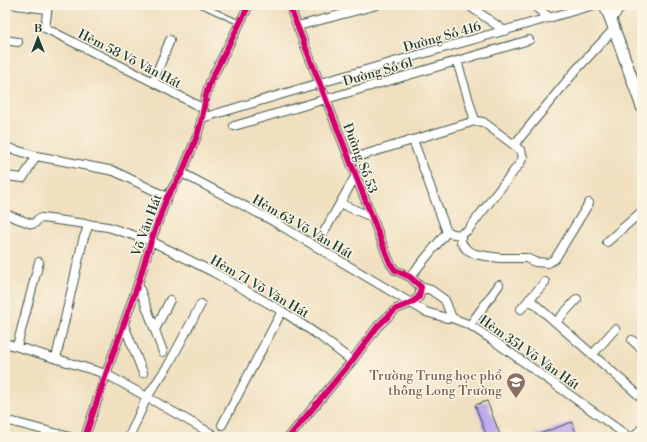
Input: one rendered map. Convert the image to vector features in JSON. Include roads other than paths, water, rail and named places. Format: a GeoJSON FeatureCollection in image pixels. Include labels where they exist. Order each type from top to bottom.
{"type":"FeatureCollection","features":[{"type":"Feature","properties":{"kind":"main road"},"geometry":{"type":"LineString","coordinates":[[605,5],[640,91],[642,107]]}},
{"type":"Feature","properties":{"kind":"street"},"geometry":{"type":"LineString","coordinates":[[16,5],[47,7]]}},
{"type":"Feature","properties":{"kind":"street","name":"Võ Văn Hát"},"geometry":{"type":"LineString","coordinates":[[86,437],[151,241],[167,198],[182,173],[197,136],[210,82],[249,5]]}},
{"type":"Feature","properties":{"kind":"street","name":"Đường Số 53"},"geometry":{"type":"LineString","coordinates":[[289,5],[390,263],[395,270],[410,278],[421,287]]}},
{"type":"Feature","properties":{"kind":"street"},"geometry":{"type":"LineString","coordinates":[[298,26],[377,5]]}},
{"type":"Feature","properties":{"kind":"street"},"geometry":{"type":"LineString","coordinates":[[468,5],[505,31]]}},
{"type":"Feature","properties":{"kind":"street"},"geometry":{"type":"LineString","coordinates":[[533,5],[550,18]]}},
{"type":"Feature","properties":{"kind":"street","name":"Đường Số 416"},"geometry":{"type":"LineString","coordinates":[[202,118],[550,18],[590,5]]}},
{"type":"Feature","properties":{"kind":"street"},"geometry":{"type":"LineString","coordinates":[[514,145],[612,24],[623,5]]}},
{"type":"Feature","properties":{"kind":"street","name":"Hẻm 58 Võ Văn Hát"},"geometry":{"type":"LineString","coordinates":[[47,7],[45,28],[204,109]]}},
{"type":"Feature","properties":{"kind":"street"},"geometry":{"type":"LineString","coordinates":[[5,40],[18,42]]}},
{"type":"Feature","properties":{"kind":"street"},"geometry":{"type":"LineString","coordinates":[[153,82],[170,40]]}},
{"type":"Feature","properties":{"kind":"street","name":"Đường Số 61"},"geometry":{"type":"LineString","coordinates":[[234,126],[529,40]]}},
{"type":"Feature","properties":{"kind":"street"},"geometry":{"type":"LineString","coordinates":[[457,61],[475,121]]}},
{"type":"Feature","properties":{"kind":"street"},"geometry":{"type":"LineString","coordinates":[[350,159],[475,121],[483,122],[514,145],[521,151],[523,157],[520,163],[468,230],[461,235],[447,232]]}},
{"type":"Feature","properties":{"kind":"street"},"geometry":{"type":"LineString","coordinates":[[413,140],[447,232]]}},
{"type":"Feature","properties":{"kind":"street"},"geometry":{"type":"LineString","coordinates":[[5,147],[36,156],[114,171],[167,198]]}},
{"type":"Feature","properties":{"kind":"street"},"geometry":{"type":"LineString","coordinates":[[5,176],[24,178],[36,156]]}},
{"type":"Feature","properties":{"kind":"street","name":"Hẻm 63 Võ Văn Hát"},"geometry":{"type":"LineString","coordinates":[[182,173],[273,221],[426,312],[452,318]]}},
{"type":"Feature","properties":{"kind":"street"},"geometry":{"type":"LineString","coordinates":[[324,232],[356,175]]}},
{"type":"Feature","properties":{"kind":"street"},"geometry":{"type":"LineString","coordinates":[[461,235],[461,242],[466,249],[475,254],[500,258],[526,258],[535,262],[548,263],[555,260],[590,203]]}},
{"type":"Feature","properties":{"kind":"street"},"geometry":{"type":"LineString","coordinates":[[341,204],[372,217]]}},
{"type":"Feature","properties":{"kind":"street"},"geometry":{"type":"LineString","coordinates":[[608,242],[642,212]]}},
{"type":"Feature","properties":{"kind":"street","name":"Hẻm 71 Võ Văn Hát"},"geometry":{"type":"LineString","coordinates":[[5,214],[32,224],[34,224],[39,218],[42,218],[108,227],[151,241],[213,272],[282,311],[352,361]]}},
{"type":"Feature","properties":{"kind":"street"},"geometry":{"type":"LineString","coordinates":[[56,358],[83,240],[89,224]]}},
{"type":"Feature","properties":{"kind":"street"},"geometry":{"type":"LineString","coordinates":[[410,278],[447,232]]}},
{"type":"Feature","properties":{"kind":"street"},"geometry":{"type":"LineString","coordinates":[[17,346],[39,262]]}},
{"type":"Feature","properties":{"kind":"street"},"geometry":{"type":"LineString","coordinates":[[521,309],[544,282]]}},
{"type":"Feature","properties":{"kind":"street"},"geometry":{"type":"LineString","coordinates":[[138,284],[163,352]]}},
{"type":"Feature","properties":{"kind":"street"},"geometry":{"type":"LineString","coordinates":[[470,326],[499,285]]}},
{"type":"Feature","properties":{"kind":"street"},"geometry":{"type":"LineString","coordinates":[[289,437],[352,361],[378,326],[396,309],[419,297],[421,287],[431,290],[445,300],[452,318]]}},
{"type":"Feature","properties":{"kind":"street"},"geometry":{"type":"LineString","coordinates":[[530,299],[642,398]]}},
{"type":"Feature","properties":{"kind":"street"},"geometry":{"type":"LineString","coordinates":[[556,322],[577,299]]}},
{"type":"Feature","properties":{"kind":"street"},"geometry":{"type":"LineString","coordinates":[[155,330],[170,300]]}},
{"type":"Feature","properties":{"kind":"street"},"geometry":{"type":"LineString","coordinates":[[129,437],[147,397],[169,364],[201,304]]}},
{"type":"Feature","properties":{"kind":"street"},"geometry":{"type":"LineString","coordinates":[[222,425],[282,311]]}},
{"type":"Feature","properties":{"kind":"street","name":"Hẻm 351 Võ Văn Hát"},"geometry":{"type":"LineString","coordinates":[[452,318],[470,326],[501,346],[629,437]]}},
{"type":"Feature","properties":{"kind":"street"},"geometry":{"type":"LineString","coordinates":[[124,325],[143,373]]}},
{"type":"Feature","properties":{"kind":"street"},"geometry":{"type":"LineString","coordinates":[[593,354],[615,329]]}},
{"type":"Feature","properties":{"kind":"street"},"geometry":{"type":"LineString","coordinates":[[632,340],[642,349]]}},
{"type":"Feature","properties":{"kind":"street"},"geometry":{"type":"LineString","coordinates":[[5,343],[106,374],[212,434]]}},
{"type":"Feature","properties":{"kind":"street"},"geometry":{"type":"LineString","coordinates":[[13,422],[70,437]]}},
{"type":"Feature","properties":{"kind":"street"},"geometry":{"type":"LineString","coordinates":[[634,437],[642,428]]}},
{"type":"Feature","properties":{"kind":"lane"},"geometry":{"type":"LineString","coordinates":[[202,5],[240,23]]}},
{"type":"Feature","properties":{"kind":"place","name":"Trường Trung học phổ thông Long Trường"},"geometry":{"type":"Point","coordinates":[516,399]}}]}
